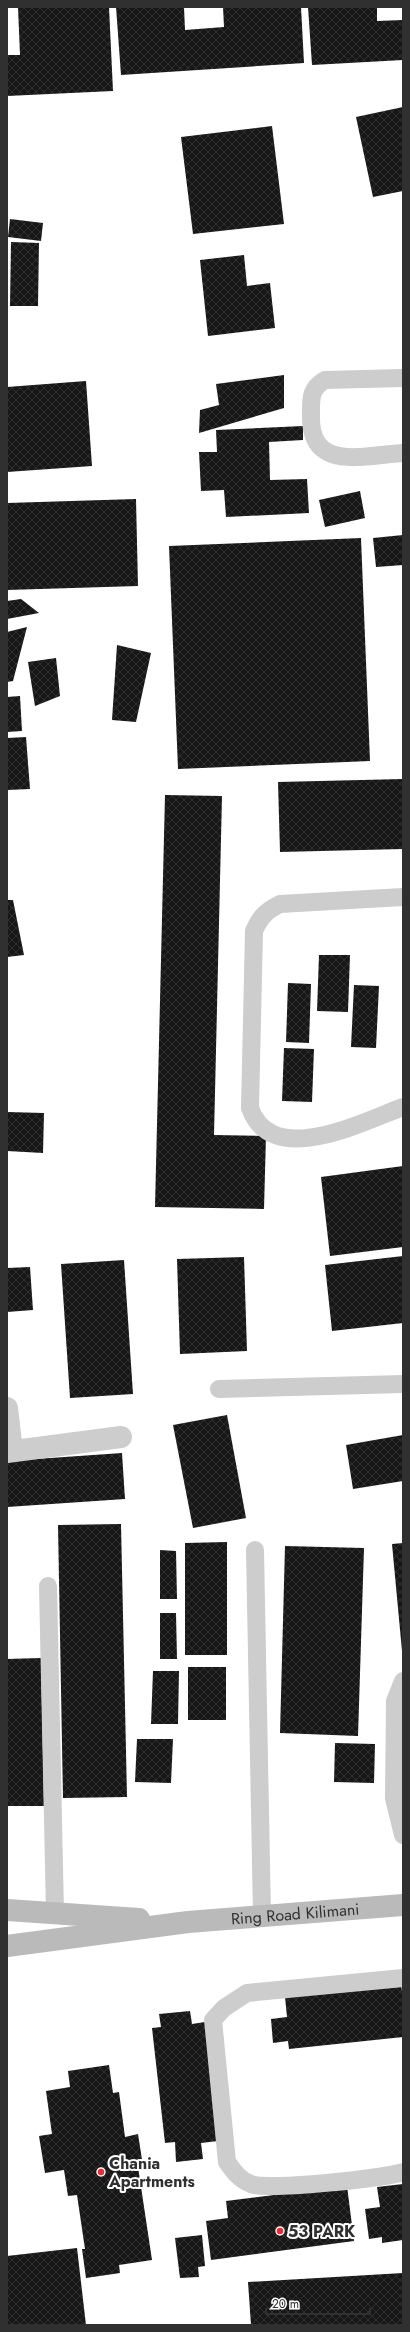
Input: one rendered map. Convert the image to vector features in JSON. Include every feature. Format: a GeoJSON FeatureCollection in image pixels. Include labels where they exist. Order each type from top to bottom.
{"type":"FeatureCollection","features":[{"type":"Feature","properties":{"kind":"main road","name":"Ring Road Kilimani"},"geometry":{"type":"LineString","coordinates":[[7,1946],[188,1922],[403,1905]]}},
{"type":"Feature","properties":{"kind":"main road","name":"Ring Road Kilimani"},"geometry":{"type":"LineString","coordinates":[[7,1910],[188,1922]]}},
{"type":"Feature","properties":{"kind":"street"},"geometry":{"type":"LineString","coordinates":[[7,1408],[9,1451],[121,1437]]}},
{"type":"Feature","properties":{"kind":"lane"},"geometry":{"type":"LineString","coordinates":[[403,378],[325,380],[315,386],[311,400],[310,419],[313,438],[320,449],[329,455],[348,456],[403,453]]}},
{"type":"Feature","properties":{"kind":"lane"},"geometry":{"type":"LineString","coordinates":[[403,897],[280,904],[267,910],[260,918],[254,931],[250,1108],[255,1122],[278,1138],[300,1139],[327,1134],[403,1107]]}},
{"type":"Feature","properties":{"kind":"lane"},"geometry":{"type":"LineString","coordinates":[[219,1390],[403,1384]]}},
{"type":"Feature","properties":{"kind":"lane"},"geometry":{"type":"LineString","coordinates":[[255,1550],[262,1916]]}},
{"type":"Feature","properties":{"kind":"lane"},"geometry":{"type":"LineString","coordinates":[[48,1586],[55,1913]]}},
{"type":"Feature","properties":{"kind":"lane"},"geometry":{"type":"LineString","coordinates":[[403,1681],[395,1701],[394,1798],[403,1835]]}},
{"type":"Feature","properties":{"kind":"lane"},"geometry":{"type":"LineString","coordinates":[[403,1978],[247,1993],[224,2008],[213,2020],[227,2162],[237,2175],[252,2185],[277,2187],[403,2172]]}},
{"type":"Feature","properties":{"kind":"building"},"geometry":{"type":"Polygon","coordinates":[[[18,7],[109,7],[113,91],[7,96],[7,55],[20,55],[18,7]]]}},
{"type":"Feature","properties":{"kind":"building"},"geometry":{"type":"Polygon","coordinates":[[[116,7],[184,7],[185,30],[224,27],[223,7],[301,7],[304,63],[121,75],[116,7]]]}},
{"type":"Feature","properties":{"kind":"building"},"geometry":{"type":"Polygon","coordinates":[[[308,7],[377,7],[377,21],[403,20],[403,60],[312,65],[308,7]]]}},
{"type":"Feature","properties":{"kind":"building"},"geometry":{"type":"Polygon","coordinates":[[[403,107],[403,191],[373,197],[356,117],[403,107]]]}},
{"type":"Feature","properties":{"kind":"building"},"geometry":{"type":"Polygon","coordinates":[[[272,126],[284,224],[193,234],[181,137],[272,126]]]}},
{"type":"Feature","properties":{"kind":"building"},"geometry":{"type":"Polygon","coordinates":[[[10,219],[43,223],[41,241],[8,237],[10,219]]]}},
{"type":"Feature","properties":{"kind":"building"},"geometry":{"type":"Polygon","coordinates":[[[11,242],[39,243],[38,306],[10,306],[11,242]]]}},
{"type":"Feature","properties":{"kind":"building"},"geometry":{"type":"Polygon","coordinates":[[[244,255],[247,286],[270,283],[275,328],[208,336],[200,260],[244,255]]]}},
{"type":"Feature","properties":{"kind":"building"},"geometry":{"type":"Polygon","coordinates":[[[284,375],[284,408],[199,433],[200,410],[219,405],[216,384],[284,375]]]}},
{"type":"Feature","properties":{"kind":"building"},"geometry":{"type":"Polygon","coordinates":[[[86,381],[92,466],[7,472],[7,387],[86,381]]]}},
{"type":"Feature","properties":{"kind":"building"},"geometry":{"type":"Polygon","coordinates":[[[303,426],[303,440],[269,442],[270,480],[307,479],[309,513],[226,517],[224,490],[201,491],[199,452],[217,452],[216,430],[303,426]]]}},
{"type":"Feature","properties":{"kind":"building"},"geometry":{"type":"Polygon","coordinates":[[[360,491],[365,518],[325,527],[319,500],[360,491]]]}},
{"type":"Feature","properties":{"kind":"building"},"geometry":{"type":"Polygon","coordinates":[[[136,499],[138,586],[7,590],[7,503],[136,499]]]}},
{"type":"Feature","properties":{"kind":"building"},"geometry":{"type":"Polygon","coordinates":[[[403,535],[403,565],[376,567],[373,538],[403,535]]]}},
{"type":"Feature","properties":{"kind":"building"},"geometry":{"type":"Polygon","coordinates":[[[361,538],[370,761],[178,769],[169,546],[361,538]]]}},
{"type":"Feature","properties":{"kind":"building"},"geometry":{"type":"Polygon","coordinates":[[[21,599],[39,613],[7,619],[7,601],[21,599]]]}},
{"type":"Feature","properties":{"kind":"building"},"geometry":{"type":"Polygon","coordinates":[[[27,627],[13,681],[7,682],[7,632],[27,627]]]}},
{"type":"Feature","properties":{"kind":"building"},"geometry":{"type":"Polygon","coordinates":[[[117,645],[151,653],[136,722],[112,720],[117,645]]]}},
{"type":"Feature","properties":{"kind":"building"},"geometry":{"type":"Polygon","coordinates":[[[56,658],[60,696],[35,706],[28,662],[56,658]]]}},
{"type":"Feature","properties":{"kind":"building"},"geometry":{"type":"Polygon","coordinates":[[[20,696],[22,731],[7,732],[7,697],[20,696]]]}},
{"type":"Feature","properties":{"kind":"building"},"geometry":{"type":"Polygon","coordinates":[[[26,737],[30,789],[7,790],[7,738],[26,737]]]}},
{"type":"Feature","properties":{"kind":"building"},"geometry":{"type":"Polygon","coordinates":[[[403,779],[403,849],[280,852],[278,782],[403,779]]]}},
{"type":"Feature","properties":{"kind":"building"},"geometry":{"type":"Polygon","coordinates":[[[165,795],[222,796],[214,1135],[266,1136],[264,1209],[155,1207],[165,795]]]}},
{"type":"Feature","properties":{"kind":"building"},"geometry":{"type":"Polygon","coordinates":[[[7,900],[13,900],[24,955],[7,957],[7,900]]]}},
{"type":"Feature","properties":{"kind":"building"},"geometry":{"type":"Polygon","coordinates":[[[319,955],[350,955],[348,1012],[317,1011],[319,955]]]}},
{"type":"Feature","properties":{"kind":"building"},"geometry":{"type":"Polygon","coordinates":[[[288,983],[311,984],[309,1043],[286,1042],[288,983]]]}},
{"type":"Feature","properties":{"kind":"building"},"geometry":{"type":"Polygon","coordinates":[[[354,985],[379,986],[376,1048],[351,1047],[354,985]]]}},
{"type":"Feature","properties":{"kind":"building"},"geometry":{"type":"Polygon","coordinates":[[[284,1048],[314,1049],[312,1102],[282,1101],[284,1048]]]}},
{"type":"Feature","properties":{"kind":"building"},"geometry":{"type":"Polygon","coordinates":[[[7,1112],[44,1113],[43,1153],[7,1151],[7,1112]]]}},
{"type":"Feature","properties":{"kind":"building"},"geometry":{"type":"Polygon","coordinates":[[[403,1166],[403,1247],[330,1256],[321,1177],[403,1166]]]}},
{"type":"Feature","properties":{"kind":"building"},"geometry":{"type":"Polygon","coordinates":[[[403,1256],[403,1323],[332,1331],[325,1265],[403,1256]]]}},
{"type":"Feature","properties":{"kind":"building"},"geometry":{"type":"Polygon","coordinates":[[[244,1257],[247,1351],[180,1354],[177,1259],[244,1257]]]}},
{"type":"Feature","properties":{"kind":"building"},"geometry":{"type":"Polygon","coordinates":[[[124,1260],[133,1394],[70,1398],[61,1264],[124,1260]]]}},
{"type":"Feature","properties":{"kind":"building"},"geometry":{"type":"Polygon","coordinates":[[[30,1267],[33,1310],[7,1312],[7,1268],[30,1267]]]}},
{"type":"Feature","properties":{"kind":"building"},"geometry":{"type":"Polygon","coordinates":[[[227,1415],[246,1518],[193,1528],[173,1425],[227,1415]]]}},
{"type":"Feature","properties":{"kind":"building"},"geometry":{"type":"Polygon","coordinates":[[[403,1435],[403,1481],[353,1489],[346,1445],[403,1435]]]}},
{"type":"Feature","properties":{"kind":"building"},"geometry":{"type":"Polygon","coordinates":[[[122,1453],[125,1499],[7,1507],[7,1461],[122,1453]]]}},
{"type":"Feature","properties":{"kind":"building"},"geometry":{"type":"Polygon","coordinates":[[[121,1524],[127,1797],[63,1798],[58,1525],[121,1524]]]}},
{"type":"Feature","properties":{"kind":"building"},"geometry":{"type":"Polygon","coordinates":[[[227,1542],[227,1655],[185,1655],[185,1543],[227,1542]]]}},
{"type":"Feature","properties":{"kind":"building"},"geometry":{"type":"Polygon","coordinates":[[[403,1543],[403,1651],[402,1651],[392,1544],[403,1543]]]}},
{"type":"Feature","properties":{"kind":"building"},"geometry":{"type":"Polygon","coordinates":[[[285,1546],[364,1548],[358,1736],[280,1733],[285,1546]]]}},
{"type":"Feature","properties":{"kind":"building"},"geometry":{"type":"Polygon","coordinates":[[[160,1550],[176,1551],[177,1599],[160,1599],[160,1550]]]}},
{"type":"Feature","properties":{"kind":"building"},"geometry":{"type":"Polygon","coordinates":[[[160,1613],[176,1613],[177,1659],[160,1659],[160,1613]]]}},
{"type":"Feature","properties":{"kind":"building"},"geometry":{"type":"Polygon","coordinates":[[[41,1658],[44,1806],[7,1806],[7,1659],[41,1658]]]}},
{"type":"Feature","properties":{"kind":"building"},"geometry":{"type":"Polygon","coordinates":[[[188,1667],[226,1667],[226,1720],[188,1720],[188,1667]]]}},
{"type":"Feature","properties":{"kind":"building"},"geometry":{"type":"Polygon","coordinates":[[[153,1671],[179,1671],[178,1724],[151,1724],[153,1671]]]}},
{"type":"Feature","properties":{"kind":"building"},"geometry":{"type":"Polygon","coordinates":[[[137,1739],[173,1739],[171,1783],[135,1782],[137,1739]]]}},
{"type":"Feature","properties":{"kind":"building"},"geometry":{"type":"Polygon","coordinates":[[[335,1743],[375,1744],[374,1783],[334,1782],[335,1743]]]}},
{"type":"Feature","properties":{"kind":"building"},"geometry":{"type":"Polygon","coordinates":[[[401,1984],[403,1999],[403,2037],[289,2049],[288,2041],[273,2043],[271,2019],[287,2017],[285,1997],[401,1984]]]}},
{"type":"Feature","properties":{"kind":"building"},"geometry":{"type":"Polygon","coordinates":[[[190,2011],[192,2024],[205,2022],[218,2141],[201,2143],[203,2159],[176,2162],[175,2142],[165,2143],[152,2028],[161,2027],[159,2014],[190,2011]]]}},
{"type":"Feature","properties":{"kind":"building","name":"Chania Apartments"},"geometry":{"type":"Polygon","coordinates":[[[109,2065],[113,2093],[119,2092],[125,2137],[138,2134],[143,2166],[138,2167],[152,2260],[119,2265],[120,2273],[86,2278],[82,2249],[85,2249],[77,2195],[68,2196],[64,2170],[45,2173],[39,2136],[52,2134],[46,2091],[70,2087],[68,2071],[109,2065]]]}},
{"type":"Feature","properties":{"kind":"building","name":"53 PARK"},"geometry":{"type":"Polygon","coordinates":[[[403,2184],[403,2240],[382,2243],[382,2237],[369,2239],[365,2209],[380,2207],[377,2187],[403,2184]]]}},
{"type":"Feature","properties":{"kind":"building","name":"53 PARK"},"geometry":{"type":"Polygon","coordinates":[[[347,2186],[354,2241],[211,2260],[206,2221],[228,2218],[226,2201],[347,2186]]]}},
{"type":"Feature","properties":{"kind":"building"},"geometry":{"type":"Polygon","coordinates":[[[202,2235],[205,2266],[198,2267],[199,2277],[180,2278],[175,2238],[202,2235]]]}},
{"type":"Feature","properties":{"kind":"building"},"geometry":{"type":"Polygon","coordinates":[[[77,2248],[86,2325],[7,2325],[7,2256],[77,2248]]]}},
{"type":"Feature","properties":{"kind":"building"},"geometry":{"type":"Polygon","coordinates":[[[403,2273],[403,2325],[251,2325],[248,2282],[403,2273]]]}},
{"type":"Feature","properties":{"kind":"place","name":"Chania Apartments"},"geometry":{"type":"Point","coordinates":[101,2172]}},
{"type":"Feature","properties":{"kind":"place","name":"53 PARK"},"geometry":{"type":"Point","coordinates":[280,2231]}}]}
